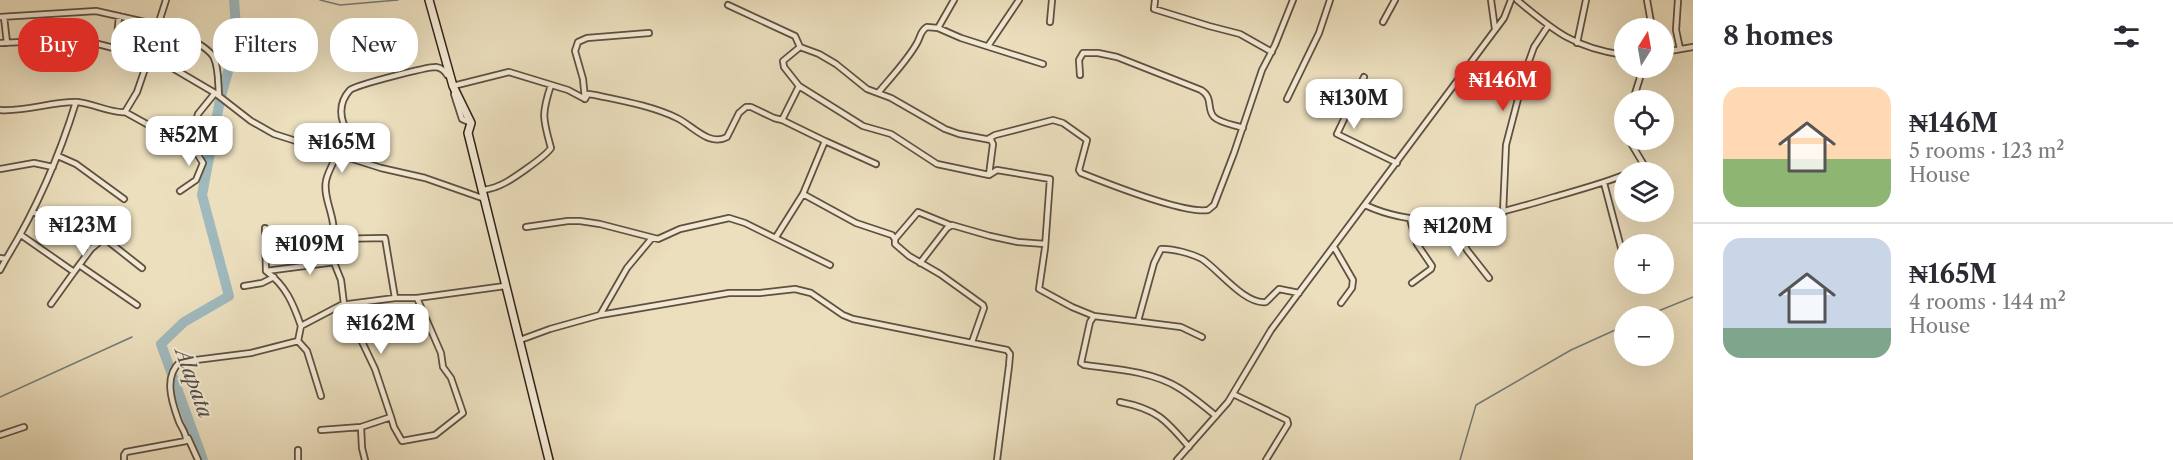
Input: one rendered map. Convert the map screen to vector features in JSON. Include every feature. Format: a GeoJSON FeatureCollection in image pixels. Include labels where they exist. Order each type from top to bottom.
{"type":"FeatureCollection","features":[{"type":"Feature","properties":{"kind":"main road"},"geometry":{"type":"LineString","coordinates":[[429,0],[453,86],[471,123],[468,133],[484,190],[505,286],[549,460]]}},
{"type":"Feature","properties":{"kind":"street"},"geometry":{"type":"LineString","coordinates":[[160,18],[166,0]]}},
{"type":"Feature","properties":{"kind":"street"},"geometry":{"type":"LineString","coordinates":[[938,28],[954,0]]}},
{"type":"Feature","properties":{"kind":"street"},"geometry":{"type":"LineString","coordinates":[[988,46],[1018,0]]}},
{"type":"Feature","properties":{"kind":"street"},"geometry":{"type":"LineString","coordinates":[[1050,22],[1052,0]]}},
{"type":"Feature","properties":{"kind":"street"},"geometry":{"type":"LineString","coordinates":[[1155,0],[1155,9],[1240,34],[1272,52]]}},
{"type":"Feature","properties":{"kind":"street"},"geometry":{"type":"LineString","coordinates":[[988,139],[1040,122],[1058,121],[1088,140],[1079,170],[1081,173],[1157,200],[1203,211],[1208,210],[1214,204],[1262,70],[1272,52],[1293,0]]}},
{"type":"Feature","properties":{"kind":"street"},"geometry":{"type":"LineString","coordinates":[[1287,99],[1319,33],[1330,0]]}},
{"type":"Feature","properties":{"kind":"street"},"geometry":{"type":"LineString","coordinates":[[1383,22],[1395,0]]}},
{"type":"Feature","properties":{"kind":"street"},"geometry":{"type":"LineString","coordinates":[[1491,0],[1495,29]]}},
{"type":"Feature","properties":{"kind":"street"},"geometry":{"type":"LineString","coordinates":[[1177,460],[1233,394],[1270,330],[1504,18],[1511,0]]}},
{"type":"Feature","properties":{"kind":"street"},"geometry":{"type":"LineString","coordinates":[[1517,0],[1548,26],[1577,43],[1593,50],[1614,53]]}},
{"type":"Feature","properties":{"kind":"street"},"geometry":{"type":"LineString","coordinates":[[1577,43],[1586,0]]}},
{"type":"Feature","properties":{"kind":"street"},"geometry":{"type":"LineString","coordinates":[[1647,0],[1650,18]]}},
{"type":"Feature","properties":{"kind":"street"},"geometry":{"type":"LineString","coordinates":[[1678,0],[1676,30],[1680,49]]}},
{"type":"Feature","properties":{"kind":"street"},"geometry":{"type":"LineString","coordinates":[[728,5],[795,36],[800,47],[827,59],[860,86],[891,98],[951,132],[988,139],[993,144],[989,175]]}},
{"type":"Feature","properties":{"kind":"street"},"geometry":{"type":"LineString","coordinates":[[7,43],[2,17],[96,10],[128,18]]}},
{"type":"Feature","properties":{"kind":"street"},"geometry":{"type":"LineString","coordinates":[[1503,213],[1506,145],[1520,88],[1534,47],[1548,26]]}},
{"type":"Feature","properties":{"kind":"street"},"geometry":{"type":"LineString","coordinates":[[878,93],[911,53],[924,28],[938,28],[961,38],[1043,64]]}},
{"type":"Feature","properties":{"kind":"street"},"geometry":{"type":"LineString","coordinates":[[585,99],[583,79],[575,51],[578,42],[587,38],[649,33]]}},
{"type":"Feature","properties":{"kind":"street"},"geometry":{"type":"LineString","coordinates":[[0,43],[68,40],[111,48]]}},
{"type":"Feature","properties":{"kind":"street"},"geometry":{"type":"LineString","coordinates":[[180,191],[196,180],[204,163],[190,142],[198,114],[217,94],[218,79],[213,56],[201,45]]}},
{"type":"Feature","properties":{"kind":"street"},"geometry":{"type":"LineString","coordinates":[[800,47],[782,63],[799,86],[863,126],[891,134],[931,162],[989,175],[997,170],[1050,179],[1045,244],[1039,279],[1040,290],[1094,316],[1181,327],[1202,337]]}},
{"type":"Feature","properties":{"kind":"street"},"geometry":{"type":"LineString","coordinates":[[1674,50],[1693,47]]}},
{"type":"Feature","properties":{"kind":"street"},"geometry":{"type":"LineString","coordinates":[[1080,75],[1079,60],[1083,53],[1117,57],[1202,90],[1209,98],[1210,111],[1216,118],[1243,128]]}},
{"type":"Feature","properties":{"kind":"street"},"geometry":{"type":"LineString","coordinates":[[417,298],[441,353],[442,367],[451,378],[463,413],[435,435],[402,441],[394,428],[375,369],[344,304],[341,280],[330,243],[333,239],[332,219],[326,195],[326,180],[349,133],[341,123],[340,117],[345,98],[352,88],[436,67],[447,73],[462,119],[466,123],[471,123]]}},
{"type":"Feature","properties":{"kind":"street"},"geometry":{"type":"LineString","coordinates":[[125,112],[137,92],[144,72]]}},
{"type":"Feature","properties":{"kind":"street"},"geometry":{"type":"LineString","coordinates":[[179,72],[217,94],[251,121],[274,134],[485,198]]}},
{"type":"Feature","properties":{"kind":"street"},"geometry":{"type":"LineString","coordinates":[[453,86],[504,72],[576,93],[585,99]]}},
{"type":"Feature","properties":{"kind":"street"},"geometry":{"type":"LineString","coordinates":[[1364,77],[1337,134],[1397,163]]}},
{"type":"Feature","properties":{"kind":"street"},"geometry":{"type":"LineString","coordinates":[[484,190],[501,186],[538,162],[549,152],[543,123],[545,101],[551,86]]}},
{"type":"Feature","properties":{"kind":"street"},"geometry":{"type":"LineString","coordinates":[[782,120],[799,86]]}},
{"type":"Feature","properties":{"kind":"street"},"geometry":{"type":"LineString","coordinates":[[585,99],[588,94],[596,95],[653,109],[677,118],[705,135],[719,140],[727,137],[739,113],[746,107],[751,107],[876,164]]}},
{"type":"Feature","properties":{"kind":"street"},"geometry":{"type":"LineString","coordinates":[[0,110],[76,102],[125,112],[181,143],[190,142]]}},
{"type":"Feature","properties":{"kind":"street"},"geometry":{"type":"LineString","coordinates":[[0,270],[3,259],[21,235],[33,212],[58,156],[76,102]]}},
{"type":"Feature","properties":{"kind":"street"},"geometry":{"type":"LineString","coordinates":[[776,237],[803,194],[825,141]]}},
{"type":"Feature","properties":{"kind":"street"},"geometry":{"type":"LineString","coordinates":[[58,156],[76,164],[124,199]]}},
{"type":"Feature","properties":{"kind":"street"},"geometry":{"type":"LineString","coordinates":[[0,169],[34,163],[53,167]]}},
{"type":"Feature","properties":{"kind":"street"},"geometry":{"type":"LineString","coordinates":[[1365,205],[1410,219],[1452,220],[1503,213],[1614,179]]}},
{"type":"Feature","properties":{"kind":"street"},"geometry":{"type":"LineString","coordinates":[[1604,183],[1617,234]]}},
{"type":"Feature","properties":{"kind":"street"},"geometry":{"type":"LineString","coordinates":[[803,194],[856,223],[892,235],[896,245],[983,305],[984,308],[972,342]]}},
{"type":"Feature","properties":{"kind":"street"},"geometry":{"type":"LineString","coordinates":[[33,212],[61,224],[91,249]]}},
{"type":"Feature","properties":{"kind":"street"},"geometry":{"type":"LineString","coordinates":[[895,239],[919,212],[950,225],[1018,242],[1045,244]]}},
{"type":"Feature","properties":{"kind":"street"},"geometry":{"type":"LineString","coordinates":[[526,227],[580,221],[658,239],[680,229],[729,218],[776,237],[830,265]]}},
{"type":"Feature","properties":{"kind":"street"},"geometry":{"type":"LineString","coordinates":[[1410,219],[1417,244],[1432,266],[1412,283]]}},
{"type":"Feature","properties":{"kind":"street"},"geometry":{"type":"LineString","coordinates":[[1452,220],[1467,250],[1488,278]]}},
{"type":"Feature","properties":{"kind":"street"},"geometry":{"type":"LineString","coordinates":[[921,263],[950,225]]}},
{"type":"Feature","properties":{"kind":"street"},"geometry":{"type":"LineString","coordinates":[[265,228],[266,271]]}},
{"type":"Feature","properties":{"kind":"street"},"geometry":{"type":"LineString","coordinates":[[21,235],[74,272]]}},
{"type":"Feature","properties":{"kind":"street"},"geometry":{"type":"LineString","coordinates":[[51,304],[91,249],[104,238],[142,268]]}},
{"type":"Feature","properties":{"kind":"street"},"geometry":{"type":"LineString","coordinates":[[333,239],[385,238],[395,298]]}},
{"type":"Feature","properties":{"kind":"street"},"geometry":{"type":"LineString","coordinates":[[600,315],[627,268],[652,238]]}},
{"type":"Feature","properties":{"kind":"street"},"geometry":{"type":"LineString","coordinates":[[1334,247],[1353,280],[1352,288],[1341,303]]}},
{"type":"Feature","properties":{"kind":"street"},"geometry":{"type":"LineString","coordinates":[[1138,321],[1154,263],[1161,249],[1169,249],[1201,259],[1246,296],[1260,302],[1266,302],[1279,289],[1299,293]]}},
{"type":"Feature","properties":{"kind":"street"},"geometry":{"type":"LineString","coordinates":[[266,271],[335,261]]}},
{"type":"Feature","properties":{"kind":"street"},"geometry":{"type":"LineString","coordinates":[[79,265],[137,305]]}},
{"type":"Feature","properties":{"kind":"street"},"geometry":{"type":"LineString","coordinates":[[266,271],[280,281],[294,305],[302,331],[298,341]]}},
{"type":"Feature","properties":{"kind":"street"},"geometry":{"type":"LineString","coordinates":[[244,286],[262,283],[274,277]]}},
{"type":"Feature","properties":{"kind":"street"},"geometry":{"type":"LineString","coordinates":[[301,326],[344,304],[395,298],[417,298],[505,286]]}},
{"type":"Feature","properties":{"kind":"street"},"geometry":{"type":"LineString","coordinates":[[520,340],[600,315],[729,293],[760,293],[795,289],[811,293],[847,317],[1006,350],[1010,354],[997,460]]}},
{"type":"Feature","properties":{"kind":"street"},"geometry":{"type":"LineString","coordinates":[[1094,316],[1090,322],[1081,364],[1149,376],[1169,383],[1178,387],[1216,416]]}},
{"type":"Feature","properties":{"kind":"street"},"geometry":{"type":"LineString","coordinates":[[198,460],[178,421],[169,379],[172,369],[180,362],[251,353],[298,341]]}},
{"type":"Feature","properties":{"kind":"street"},"geometry":{"type":"LineString","coordinates":[[298,341],[307,351],[321,396]]}},
{"type":"Feature","properties":{"kind":"street"},"geometry":{"type":"LineString","coordinates":[[1233,394],[1287,420],[1288,424],[1266,460]]}},
{"type":"Feature","properties":{"kind":"street"},"geometry":{"type":"LineString","coordinates":[[1120,402],[1143,406],[1163,418],[1189,447]]}},
{"type":"Feature","properties":{"kind":"street"},"geometry":{"type":"LineString","coordinates":[[321,430],[361,426],[391,417]]}},
{"type":"Feature","properties":{"kind":"street"},"geometry":{"type":"LineString","coordinates":[[361,426],[365,460]]}},
{"type":"Feature","properties":{"kind":"street"},"geometry":{"type":"LineString","coordinates":[[0,435],[24,427]]}},
{"type":"Feature","properties":{"kind":"street"},"geometry":{"type":"LineString","coordinates":[[123,460],[126,452],[186,441],[187,435]]}},
{"type":"Feature","properties":{"kind":"street"},"geometry":{"type":"LineString","coordinates":[[298,450],[298,460]]}},
{"type":"Feature","properties":{"kind":"waterway","name":"Alapata"},"geometry":{"type":"LineString","coordinates":[[203,460],[161,344],[184,322],[229,296],[202,195],[220,100],[237,40],[234,0]]}},
{"type":"Feature","properties":{"kind":"waterway"},"geometry":{"type":"LineString","coordinates":[[320,0],[340,5],[398,0]]}},
{"type":"Feature","properties":{"kind":"waterway"},"geometry":{"type":"LineString","coordinates":[[1671,306],[1693,297]]}},
{"type":"Feature","properties":{"kind":"waterway"},"geometry":{"type":"LineString","coordinates":[[1460,460],[1476,405],[1571,350],[1614,331]]}},
{"type":"Feature","properties":{"kind":"waterway"},"geometry":{"type":"LineString","coordinates":[[0,397],[132,337]]}}]}
